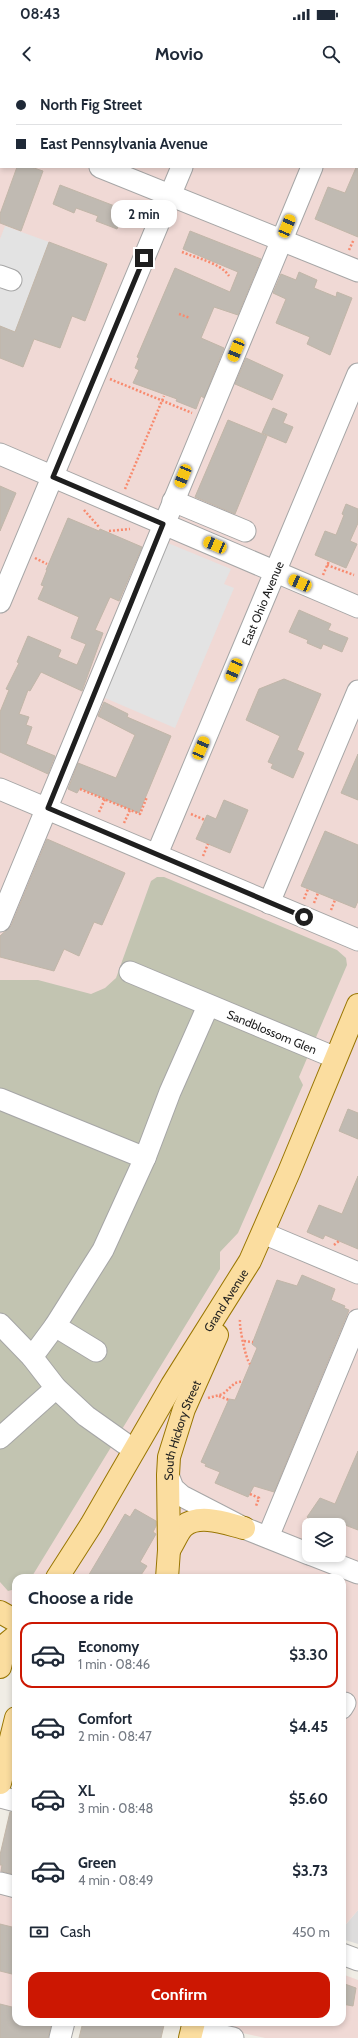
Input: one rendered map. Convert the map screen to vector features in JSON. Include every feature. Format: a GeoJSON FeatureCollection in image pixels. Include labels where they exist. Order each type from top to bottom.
{"type":"FeatureCollection","features":[{"type":"Feature","properties":{"kind":"main road","name":"Grand Avenue"},"geometry":{"type":"LineString","coordinates":[[60,1574],[91,1525],[172,1385],[240,1278],[263,1233],[358,1004]]}},
{"type":"Feature","properties":{"kind":"main road","name":"South Hickory Street"},"geometry":{"type":"LineString","coordinates":[[168,1475],[169,1457],[177,1428],[196,1381],[223,1323],[240,1278]]}},
{"type":"Feature","properties":{"kind":"main road"},"geometry":{"type":"LineString","coordinates":[[168,1475],[169,1550]]}},
{"type":"Feature","properties":{"kind":"main road"},"geometry":{"type":"LineString","coordinates":[[159,1574],[169,1550],[183,1526],[194,1520],[203,1520],[244,1528]]}},
{"type":"Feature","properties":{"kind":"main road"},"geometry":{"type":"LineString","coordinates":[[0,1612],[12,1619]]}},
{"type":"Feature","properties":{"kind":"main road"},"geometry":{"type":"LineString","coordinates":[[0,1668],[5,1644],[12,1639]]}},
{"type":"Feature","properties":{"kind":"main road"},"geometry":{"type":"LineString","coordinates":[[0,1783],[12,1734]]}},
{"type":"Feature","properties":{"kind":"street"},"geometry":{"type":"LineString","coordinates":[[103,168],[358,271]]}},
{"type":"Feature","properties":{"kind":"street"},"geometry":{"type":"LineString","coordinates":[[0,602],[182,168]]}},
{"type":"Feature","properties":{"kind":"street"},"geometry":{"type":"LineString","coordinates":[[0,921],[312,168]]}},
{"type":"Feature","properties":{"kind":"street","name":"East Ohio Avenue"},"geometry":{"type":"LineString","coordinates":[[157,854],[358,374]]}},
{"type":"Feature","properties":{"kind":"street"},"geometry":{"type":"LineString","coordinates":[[0,454],[358,607]]}},
{"type":"Feature","properties":{"kind":"street"},"geometry":{"type":"LineString","coordinates":[[173,500],[245,531]]}},
{"type":"Feature","properties":{"kind":"street"},"geometry":{"type":"LineString","coordinates":[[269,903],[358,691]]}},
{"type":"Feature","properties":{"kind":"street"},"geometry":{"type":"LineString","coordinates":[[0,788],[358,940]]}},
{"type":"Feature","properties":{"kind":"street","name":"Sandblossom Glen"},"geometry":{"type":"LineString","coordinates":[[130,972],[208,1006],[336,1058]]}},
{"type":"Feature","properties":{"kind":"street"},"geometry":{"type":"LineString","coordinates":[[32,1357],[55,1326],[103,1250],[145,1158],[170,1092],[208,1006]]}},
{"type":"Feature","properties":{"kind":"street"},"geometry":{"type":"LineString","coordinates":[[0,1098],[145,1158]]}},
{"type":"Feature","properties":{"kind":"street"},"geometry":{"type":"LineString","coordinates":[[263,1233],[358,1273]]}},
{"type":"Feature","properties":{"kind":"street"},"geometry":{"type":"LineString","coordinates":[[268,1537],[358,1320]]}},
{"type":"Feature","properties":{"kind":"street"},"geometry":{"type":"LineString","coordinates":[[0,1324],[32,1357],[56,1388],[86,1416],[134,1450]]}},
{"type":"Feature","properties":{"kind":"street"},"geometry":{"type":"LineString","coordinates":[[55,1326],[96,1351]]}},
{"type":"Feature","properties":{"kind":"street"},"geometry":{"type":"LineString","coordinates":[[0,1438],[56,1388]]}},
{"type":"Feature","properties":{"kind":"street","name":"South Hickory Street"},"geometry":{"type":"LineString","coordinates":[[168,1475],[173,1488],[182,1496],[244,1528],[302,1551]]}},
{"type":"Feature","properties":{"kind":"street"},"geometry":{"type":"LineString","coordinates":[[330,1562],[358,1573]]}},
{"type":"Feature","properties":{"kind":"street"},"geometry":{"type":"LineString","coordinates":[[0,1797],[12,1800]]}},
{"type":"Feature","properties":{"kind":"street"},"geometry":{"type":"LineString","coordinates":[[0,1883],[12,1886]]}},
{"type":"Feature","properties":{"kind":"street"},"geometry":{"type":"LineString","coordinates":[[346,1956],[358,1960]]}},
{"type":"Feature","properties":{"kind":"street"},"geometry":{"type":"LineString","coordinates":[[60,2038],[63,2026]]}},
{"type":"Feature","properties":{"kind":"street"},"geometry":{"type":"LineString","coordinates":[[192,2030],[233,2038]]}},
{"type":"Feature","properties":{"kind":"path"},"geometry":{"type":"LineString","coordinates":[[348,252],[354,239]]}},
{"type":"Feature","properties":{"kind":"path"},"geometry":{"type":"LineString","coordinates":[[182,252],[217,265],[225,270],[229,276]]}},
{"type":"Feature","properties":{"kind":"path"},"geometry":{"type":"LineString","coordinates":[[179,314],[190,318]]}},
{"type":"Feature","properties":{"kind":"path"},"geometry":{"type":"LineString","coordinates":[[108,378],[208,419]]}},
{"type":"Feature","properties":{"kind":"path"},"geometry":{"type":"LineString","coordinates":[[123,493],[164,396]]}},
{"type":"Feature","properties":{"kind":"path"},"geometry":{"type":"LineString","coordinates":[[84,509],[99,527]]}},
{"type":"Feature","properties":{"kind":"path"},"geometry":{"type":"LineString","coordinates":[[110,531],[131,529]]}},
{"type":"Feature","properties":{"kind":"path"},"geometry":{"type":"LineString","coordinates":[[33,557],[47,564]]}},
{"type":"Feature","properties":{"kind":"path"},"geometry":{"type":"LineString","coordinates":[[322,577],[329,561]]}},
{"type":"Feature","properties":{"kind":"path"},"geometry":{"type":"LineString","coordinates":[[327,565],[354,575]]}},
{"type":"Feature","properties":{"kind":"path"},"geometry":{"type":"LineString","coordinates":[[80,789],[140,814],[147,797]]}},
{"type":"Feature","properties":{"kind":"path"},"geometry":{"type":"LineString","coordinates":[[97,817],[105,799]]}},
{"type":"Feature","properties":{"kind":"path"},"geometry":{"type":"LineString","coordinates":[[122,827],[130,810]]}},
{"type":"Feature","properties":{"kind":"path"},"geometry":{"type":"LineString","coordinates":[[190,814],[205,820]]}},
{"type":"Feature","properties":{"kind":"path"},"geometry":{"type":"LineString","coordinates":[[201,860],[208,844]]}},
{"type":"Feature","properties":{"kind":"path"},"geometry":{"type":"LineString","coordinates":[[302,903],[308,889]]}},
{"type":"Feature","properties":{"kind":"path"},"geometry":{"type":"LineString","coordinates":[[312,907],[318,893]]}},
{"type":"Feature","properties":{"kind":"path"},"geometry":{"type":"LineString","coordinates":[[330,914],[336,900]]}},
{"type":"Feature","properties":{"kind":"path"},"geometry":{"type":"LineString","coordinates":[[240,1320],[240,1331],[244,1341],[246,1360],[250,1364]]}},
{"type":"Feature","properties":{"kind":"path"},"geometry":{"type":"LineString","coordinates":[[244,1341],[253,1342]]}},
{"type":"Feature","properties":{"kind":"path"},"geometry":{"type":"LineString","coordinates":[[204,1401],[219,1396],[235,1383],[243,1381]]}},
{"type":"Feature","properties":{"kind":"path"},"geometry":{"type":"LineString","coordinates":[[219,1396],[229,1400]]}},
{"type":"Feature","properties":{"kind":"path"},"geometry":{"type":"LineString","coordinates":[[250,1494],[259,1498],[256,1506]]}},
{"type":"Feature","properties":{"kind":"shaded area"},"geometry":{"type":"Polygon","coordinates":[[[0,168],[358,168],[358,1910],[346,1924],[346,1574],[12,1574],[12,1619],[0,1612],[0,168]]]}},
{"type":"Feature","properties":{"kind":"shaded area"},"geometry":{"type":"Polygon","coordinates":[[[5,226],[49,242],[15,332],[0,326],[0,239],[5,226]]]}},
{"type":"Feature","properties":{"kind":"shaded area"},"geometry":{"type":"Polygon","coordinates":[[[163,541],[231,569],[224,584],[234,588],[175,728],[98,695],[163,541]]]}},
{"type":"Feature","properties":{"kind":"shaded area"},"geometry":{"type":"Polygon","coordinates":[[[157,877],[164,877],[337,950],[346,958],[347,965],[299,1077],[303,1085],[238,1233],[220,1252],[220,1269],[33,1574],[12,1574],[12,1590],[8,1591],[0,1582],[0,980],[38,980],[91,994],[105,988],[116,978],[151,881],[157,877]]]}},
{"type":"Feature","properties":{"kind":"shaded area"},"geometry":{"type":"Polygon","coordinates":[[[7,1823],[12,1824],[12,2026],[57,2026],[55,2038],[0,2038],[0,1855],[7,1823]]]}},
{"type":"Feature","properties":{"kind":"shaded area"},"geometry":{"type":"Polygon","coordinates":[[[358,1910],[358,1944],[346,1940],[346,1924],[358,1910]]]}},
{"type":"Feature","properties":{"kind":"shaded area"},"geometry":{"type":"Polygon","coordinates":[[[346,1976],[358,1980],[358,2038],[265,2038],[229,2030],[220,2026],[346,2026],[346,1976]]]}},
{"type":"Feature","properties":{"kind":"building"},"geometry":{"type":"Polygon","coordinates":[[[17,168],[34,168],[43,171],[21,231],[0,223],[0,214],[17,168]]]}},
{"type":"Feature","properties":{"kind":"building"},"geometry":{"type":"Polygon","coordinates":[[[356,168],[358,168],[358,237],[315,219],[328,187],[345,193],[356,168]]]}},
{"type":"Feature","properties":{"kind":"building"},"geometry":{"type":"Polygon","coordinates":[[[60,185],[125,210],[117,229],[96,221],[98,216],[76,208],[74,213],[53,204],[60,185]]]}},
{"type":"Feature","properties":{"kind":"building"},"geometry":{"type":"Polygon","coordinates":[[[190,231],[261,259],[238,315],[214,307],[201,338],[224,348],[204,398],[201,396],[196,409],[176,401],[177,399],[133,383],[139,370],[135,368],[139,358],[137,357],[175,268],[230,292],[238,272],[183,249],[190,231]]]}},
{"type":"Feature","properties":{"kind":"building"},"geometry":{"type":"Polygon","coordinates":[[[49,242],[107,264],[85,321],[72,316],[60,348],[34,339],[23,367],[0,358],[0,326],[15,332],[49,242]]]}},
{"type":"Feature","properties":{"kind":"building"},"geometry":{"type":"Polygon","coordinates":[[[299,272],[317,280],[314,288],[336,297],[337,292],[352,298],[330,355],[307,344],[310,337],[276,323],[286,299],[273,293],[281,274],[296,280],[299,272]]]}},
{"type":"Feature","properties":{"kind":"building"},"geometry":{"type":"Polygon","coordinates":[[[246,358],[283,375],[272,400],[235,384],[246,358]]]}},
{"type":"Feature","properties":{"kind":"building"},"geometry":{"type":"Polygon","coordinates":[[[273,408],[287,414],[283,423],[293,427],[286,443],[262,433],[273,408]]]}},
{"type":"Feature","properties":{"kind":"building"},"geometry":{"type":"Polygon","coordinates":[[[228,420],[267,436],[235,514],[195,497],[228,420]]]}},
{"type":"Feature","properties":{"kind":"building"},"geometry":{"type":"Polygon","coordinates":[[[0,486],[16,493],[0,531],[0,486]]]}},
{"type":"Feature","properties":{"kind":"building"},"geometry":{"type":"Polygon","coordinates":[[[346,504],[358,509],[358,523],[350,541],[357,544],[346,568],[315,555],[325,531],[336,535],[344,515],[342,514],[346,504]]]}},
{"type":"Feature","properties":{"kind":"building"},"geometry":{"type":"Polygon","coordinates":[[[68,518],[99,531],[100,529],[142,547],[119,601],[110,597],[95,630],[103,633],[82,691],[41,672],[30,691],[28,690],[19,714],[29,717],[26,725],[32,727],[26,744],[55,756],[48,774],[0,752],[0,712],[9,690],[6,689],[19,663],[17,662],[28,636],[61,650],[58,657],[77,665],[86,644],[71,638],[79,617],[38,599],[44,586],[41,585],[46,570],[68,518]]]}},
{"type":"Feature","properties":{"kind":"building"},"geometry":{"type":"Polygon","coordinates":[[[299,610],[331,624],[328,630],[348,638],[342,652],[323,644],[321,649],[307,643],[308,640],[289,632],[299,610]]]}},
{"type":"Feature","properties":{"kind":"building"},"geometry":{"type":"Polygon","coordinates":[[[284,679],[321,694],[297,750],[304,753],[293,778],[271,768],[273,764],[268,762],[280,736],[246,720],[259,689],[284,679]]]}},
{"type":"Feature","properties":{"kind":"building"},"geometry":{"type":"Polygon","coordinates":[[[104,702],[128,714],[127,717],[171,736],[139,813],[80,788],[77,793],[68,789],[78,763],[116,778],[135,735],[98,716],[104,702]]]}},
{"type":"Feature","properties":{"kind":"building"},"geometry":{"type":"Polygon","coordinates":[[[358,754],[358,800],[341,793],[358,754]]]}},
{"type":"Feature","properties":{"kind":"building"},"geometry":{"type":"Polygon","coordinates":[[[224,800],[248,810],[230,853],[196,839],[207,815],[216,819],[224,800]]]}},
{"type":"Feature","properties":{"kind":"building"},"geometry":{"type":"Polygon","coordinates":[[[325,831],[358,845],[358,901],[355,908],[301,886],[325,831]]]}},
{"type":"Feature","properties":{"kind":"building"},"geometry":{"type":"Polygon","coordinates":[[[47,839],[125,873],[102,925],[94,922],[79,956],[64,949],[54,971],[0,957],[0,936],[11,926],[47,839]]]}},
{"type":"Feature","properties":{"kind":"building"},"geometry":{"type":"Polygon","coordinates":[[[348,1109],[358,1113],[358,1139],[339,1131],[348,1109]]]}},
{"type":"Feature","properties":{"kind":"building"},"geometry":{"type":"Polygon","coordinates":[[[358,1176],[358,1249],[325,1235],[323,1239],[307,1232],[319,1205],[342,1214],[358,1176]]]}},
{"type":"Feature","properties":{"kind":"building"},"geometry":{"type":"Polygon","coordinates":[[[302,1275],[335,1289],[331,1300],[345,1306],[344,1308],[349,1310],[274,1492],[254,1486],[248,1497],[215,1483],[220,1472],[205,1466],[206,1464],[201,1462],[229,1399],[235,1400],[257,1348],[252,1344],[277,1280],[297,1286],[302,1275]]]}},
{"type":"Feature","properties":{"kind":"building"},"geometry":{"type":"Polygon","coordinates":[[[358,1451],[358,1530],[346,1525],[346,1518],[307,1517],[320,1498],[335,1504],[358,1451]]]}},
{"type":"Feature","properties":{"kind":"building"},"geometry":{"type":"Polygon","coordinates":[[[135,1509],[156,1521],[156,1526],[153,1532],[156,1534],[140,1562],[147,1566],[142,1574],[89,1574],[125,1514],[130,1517],[135,1509]]]}},
{"type":"Feature","properties":{"kind":"building"},"geometry":{"type":"Polygon","coordinates":[[[10,1812],[12,1812],[12,1874],[1,1871],[2,1865],[0,1865],[0,1855],[10,1812]]]}},
{"type":"Feature","properties":{"kind":"building"},"geometry":{"type":"Polygon","coordinates":[[[0,1924],[12,1927],[12,1974],[0,1971],[0,1924]]]}},
{"type":"Feature","properties":{"kind":"building"},"geometry":{"type":"Polygon","coordinates":[[[346,1984],[356,1988],[353,2006],[346,2005],[346,1984]]]}},
{"type":"Feature","properties":{"kind":"building"},"geometry":{"type":"Polygon","coordinates":[[[0,2004],[12,2007],[12,2026],[51,2026],[48,2038],[0,2038],[0,2004]]]}},
{"type":"Feature","properties":{"kind":"building"},"geometry":{"type":"Polygon","coordinates":[[[82,2026],[164,2026],[161,2038],[79,2038],[82,2026]]]}},
{"type":"Feature","properties":{"kind":"route"},"geometry":{"type":"LineString","coordinates":[[144,258],[53,477],[163,524],[48,808],[304,917]]}}]}
